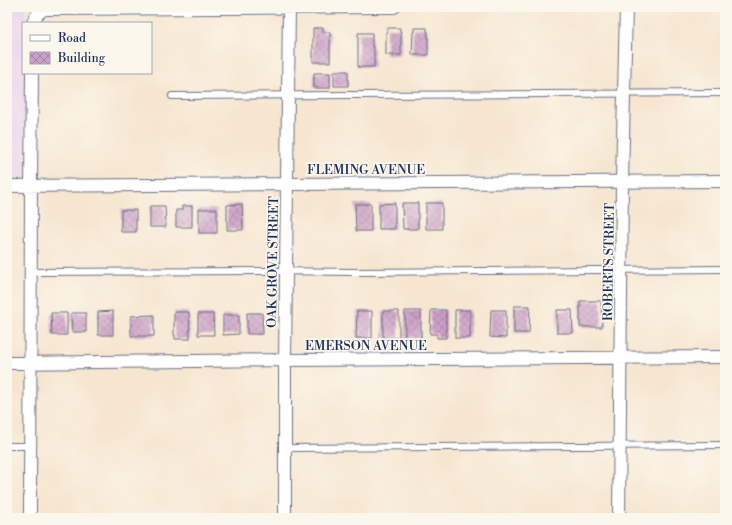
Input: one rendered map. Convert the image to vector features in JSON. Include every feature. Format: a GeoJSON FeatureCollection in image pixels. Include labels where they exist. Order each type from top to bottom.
{"type":"FeatureCollection","features":[{"type":"Feature","properties":{"kind":"street","name":"OAK GROVE STREET"},"geometry":{"type":"LineString","coordinates":[[285,518],[288,7]]}},
{"type":"Feature","properties":{"kind":"street"},"geometry":{"type":"LineString","coordinates":[[33,22],[38,13],[44,9],[394,7]]}},
{"type":"Feature","properties":{"kind":"street","name":"ROBERTS STREET"},"geometry":{"type":"LineString","coordinates":[[619,518],[622,182],[626,7]]}},
{"type":"Feature","properties":{"kind":"street"},"geometry":{"type":"LineString","coordinates":[[30,518],[32,74]]}},
{"type":"Feature","properties":{"kind":"street","name":"FLEMING AVENUE"},"geometry":{"type":"LineString","coordinates":[[7,186],[725,181]]}},
{"type":"Feature","properties":{"kind":"street","name":"EMERSON AVENUE"},"geometry":{"type":"LineString","coordinates":[[7,363],[725,357]]}},
{"type":"Feature","properties":{"kind":"lane"},"geometry":{"type":"LineString","coordinates":[[172,96],[725,93]]}},
{"type":"Feature","properties":{"kind":"lane"},"geometry":{"type":"LineString","coordinates":[[30,272],[355,272],[725,269]]}},
{"type":"Feature","properties":{"kind":"lane"},"geometry":{"type":"LineString","coordinates":[[7,446],[30,446]]}},
{"type":"Feature","properties":{"kind":"lane"},"geometry":{"type":"LineString","coordinates":[[285,448],[725,446]]}},
{"type":"Feature","properties":{"kind":"shaded area"},"geometry":{"type":"Polygon","coordinates":[[[7,7],[26,7],[26,22],[22,22],[22,74],[26,74],[25,177],[7,177],[7,7]]]}},
{"type":"Feature","properties":{"kind":"building"},"geometry":{"type":"Polygon","coordinates":[[[313,28],[323,28],[323,32],[330,32],[330,62],[313,62],[313,28]]]}},
{"type":"Feature","properties":{"kind":"building"},"geometry":{"type":"Polygon","coordinates":[[[387,28],[400,28],[401,55],[386,55],[387,28]]]}},
{"type":"Feature","properties":{"kind":"building"},"geometry":{"type":"Polygon","coordinates":[[[414,28],[427,28],[428,55],[412,55],[414,28]]]}},
{"type":"Feature","properties":{"kind":"building"},"geometry":{"type":"Polygon","coordinates":[[[358,33],[372,33],[374,67],[358,67],[358,33]]]}},
{"type":"Feature","properties":{"kind":"building"},"geometry":{"type":"Polygon","coordinates":[[[334,71],[348,71],[348,86],[334,86],[334,71]]]}},
{"type":"Feature","properties":{"kind":"building"},"geometry":{"type":"Polygon","coordinates":[[[314,73],[330,73],[330,88],[314,88],[314,73]]]}},
{"type":"Feature","properties":{"kind":"building"},"geometry":{"type":"Polygon","coordinates":[[[395,203],[395,229],[379,229],[379,204],[395,203]]]}},
{"type":"Feature","properties":{"kind":"building"},"geometry":{"type":"Polygon","coordinates":[[[402,203],[418,203],[418,229],[403,229],[402,203]]]}},
{"type":"Feature","properties":{"kind":"building"},"geometry":{"type":"Polygon","coordinates":[[[426,203],[442,203],[442,229],[426,229],[426,203]]]}},
{"type":"Feature","properties":{"kind":"building"},"geometry":{"type":"Polygon","coordinates":[[[242,204],[243,230],[227,230],[227,205],[242,204]]]}},
{"type":"Feature","properties":{"kind":"building"},"geometry":{"type":"Polygon","coordinates":[[[355,204],[371,204],[371,231],[356,231],[355,204]]]}},
{"type":"Feature","properties":{"kind":"building"},"geometry":{"type":"Polygon","coordinates":[[[150,206],[165,206],[166,227],[150,227],[150,206]]]}},
{"type":"Feature","properties":{"kind":"building"},"geometry":{"type":"Polygon","coordinates":[[[182,206],[192,206],[192,227],[176,227],[176,210],[182,210],[182,206]]]}},
{"type":"Feature","properties":{"kind":"building"},"geometry":{"type":"Polygon","coordinates":[[[199,209],[217,209],[217,233],[199,233],[199,209]]]}},
{"type":"Feature","properties":{"kind":"building"},"geometry":{"type":"Polygon","coordinates":[[[121,210],[136,210],[136,232],[121,232],[121,210]]]}},
{"type":"Feature","properties":{"kind":"building"},"geometry":{"type":"Polygon","coordinates":[[[580,301],[601,301],[602,327],[580,327],[580,301]]]}},
{"type":"Feature","properties":{"kind":"building"},"geometry":{"type":"Polygon","coordinates":[[[514,306],[530,306],[529,333],[514,333],[514,306]]]}},
{"type":"Feature","properties":{"kind":"building"},"geometry":{"type":"Polygon","coordinates":[[[431,310],[446,310],[446,338],[437,338],[437,334],[430,334],[431,310]]]}},
{"type":"Feature","properties":{"kind":"building"},"geometry":{"type":"Polygon","coordinates":[[[455,310],[470,310],[470,338],[455,338],[455,310]]]}},
{"type":"Feature","properties":{"kind":"building"},"geometry":{"type":"Polygon","coordinates":[[[491,310],[506,310],[506,338],[490,337],[491,310]]]}},
{"type":"Feature","properties":{"kind":"building"},"geometry":{"type":"Polygon","coordinates":[[[557,310],[572,310],[573,333],[557,333],[557,310]]]}},
{"type":"Feature","properties":{"kind":"building"},"geometry":{"type":"Polygon","coordinates":[[[113,311],[113,335],[98,335],[98,312],[113,311]]]}},
{"type":"Feature","properties":{"kind":"building"},"geometry":{"type":"Polygon","coordinates":[[[357,311],[372,311],[372,338],[356,338],[357,311]]]}},
{"type":"Feature","properties":{"kind":"building"},"geometry":{"type":"Polygon","coordinates":[[[383,311],[399,311],[399,338],[383,338],[383,311]]]}},
{"type":"Feature","properties":{"kind":"building"},"geometry":{"type":"Polygon","coordinates":[[[405,311],[421,311],[421,338],[405,338],[405,311]]]}},
{"type":"Feature","properties":{"kind":"building"},"geometry":{"type":"Polygon","coordinates":[[[174,312],[189,312],[190,339],[175,339],[174,312]]]}},
{"type":"Feature","properties":{"kind":"building"},"geometry":{"type":"Polygon","coordinates":[[[51,313],[67,313],[67,335],[52,335],[51,313]]]}},
{"type":"Feature","properties":{"kind":"building"},"geometry":{"type":"Polygon","coordinates":[[[71,313],[86,313],[86,332],[72,332],[71,313]]]}},
{"type":"Feature","properties":{"kind":"building"},"geometry":{"type":"Polygon","coordinates":[[[247,313],[262,313],[263,334],[247,334],[247,313]]]}},
{"type":"Feature","properties":{"kind":"building"},"geometry":{"type":"Polygon","coordinates":[[[198,314],[213,314],[214,335],[198,335],[198,314]]]}},
{"type":"Feature","properties":{"kind":"building"},"geometry":{"type":"Polygon","coordinates":[[[154,315],[154,336],[131,336],[131,316],[154,315]]]}},
{"type":"Feature","properties":{"kind":"building"},"geometry":{"type":"Polygon","coordinates":[[[223,315],[239,315],[239,334],[223,335],[223,315]]]}}]}
